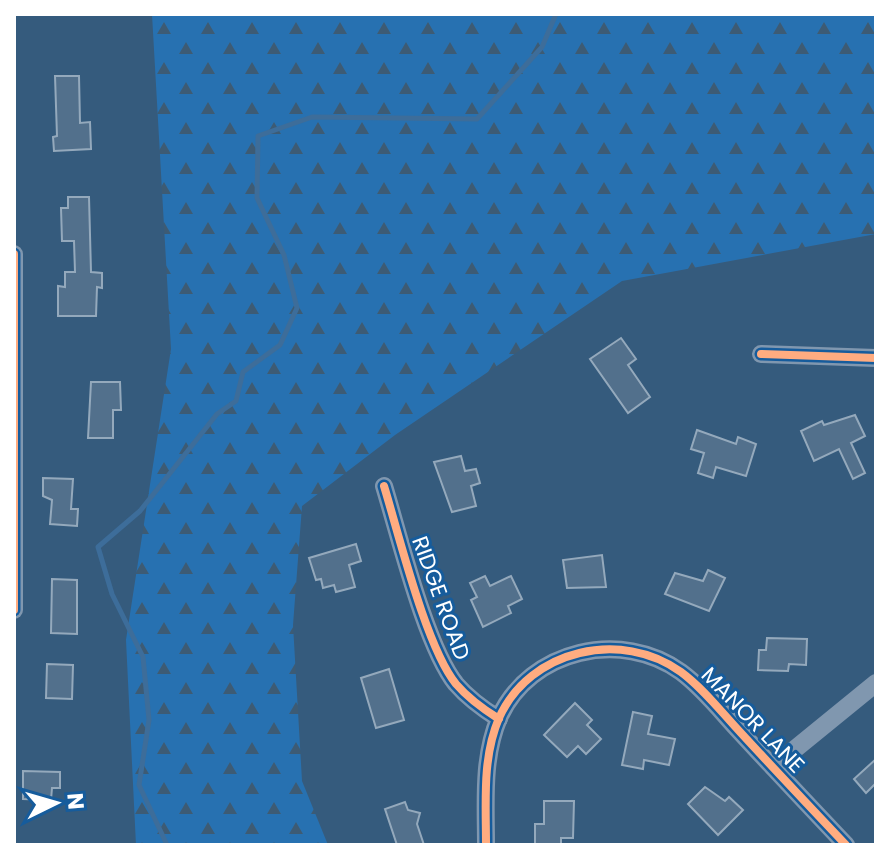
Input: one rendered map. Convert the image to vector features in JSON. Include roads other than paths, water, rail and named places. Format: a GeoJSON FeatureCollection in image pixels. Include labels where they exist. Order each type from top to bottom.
{"type":"FeatureCollection","features":[{"type":"Feature","properties":{"kind":"street"},"geometry":{"type":"LineString","coordinates":[[14,254],[14,610]]}},
{"type":"Feature","properties":{"kind":"street"},"geometry":{"type":"LineString","coordinates":[[761,354],[876,358]]}},
{"type":"Feature","properties":{"kind":"street","name":"RIDGE ROAD"},"geometry":{"type":"LineString","coordinates":[[384,486],[409,567],[449,673],[480,707],[499,719]]}},
{"type":"Feature","properties":{"kind":"street","name":"MANOR LANE"},"geometry":{"type":"LineString","coordinates":[[499,719],[521,687],[554,662],[608,649],[629,650],[657,658],[683,673],[846,845]]}},
{"type":"Feature","properties":{"kind":"street"},"geometry":{"type":"LineString","coordinates":[[773,767],[876,683]]}},
{"type":"Feature","properties":{"kind":"street"},"geometry":{"type":"LineString","coordinates":[[486,845],[486,778],[499,719]]}},
{"type":"Feature","properties":{"kind":"waterway"},"geometry":{"type":"LineString","coordinates":[[167,845],[139,785],[149,720],[143,657],[112,594],[98,547],[140,511],[217,414],[236,401],[243,372],[280,345],[297,308],[284,255],[257,198],[258,136],[312,117],[477,119],[542,47],[556,14]]}}]}
